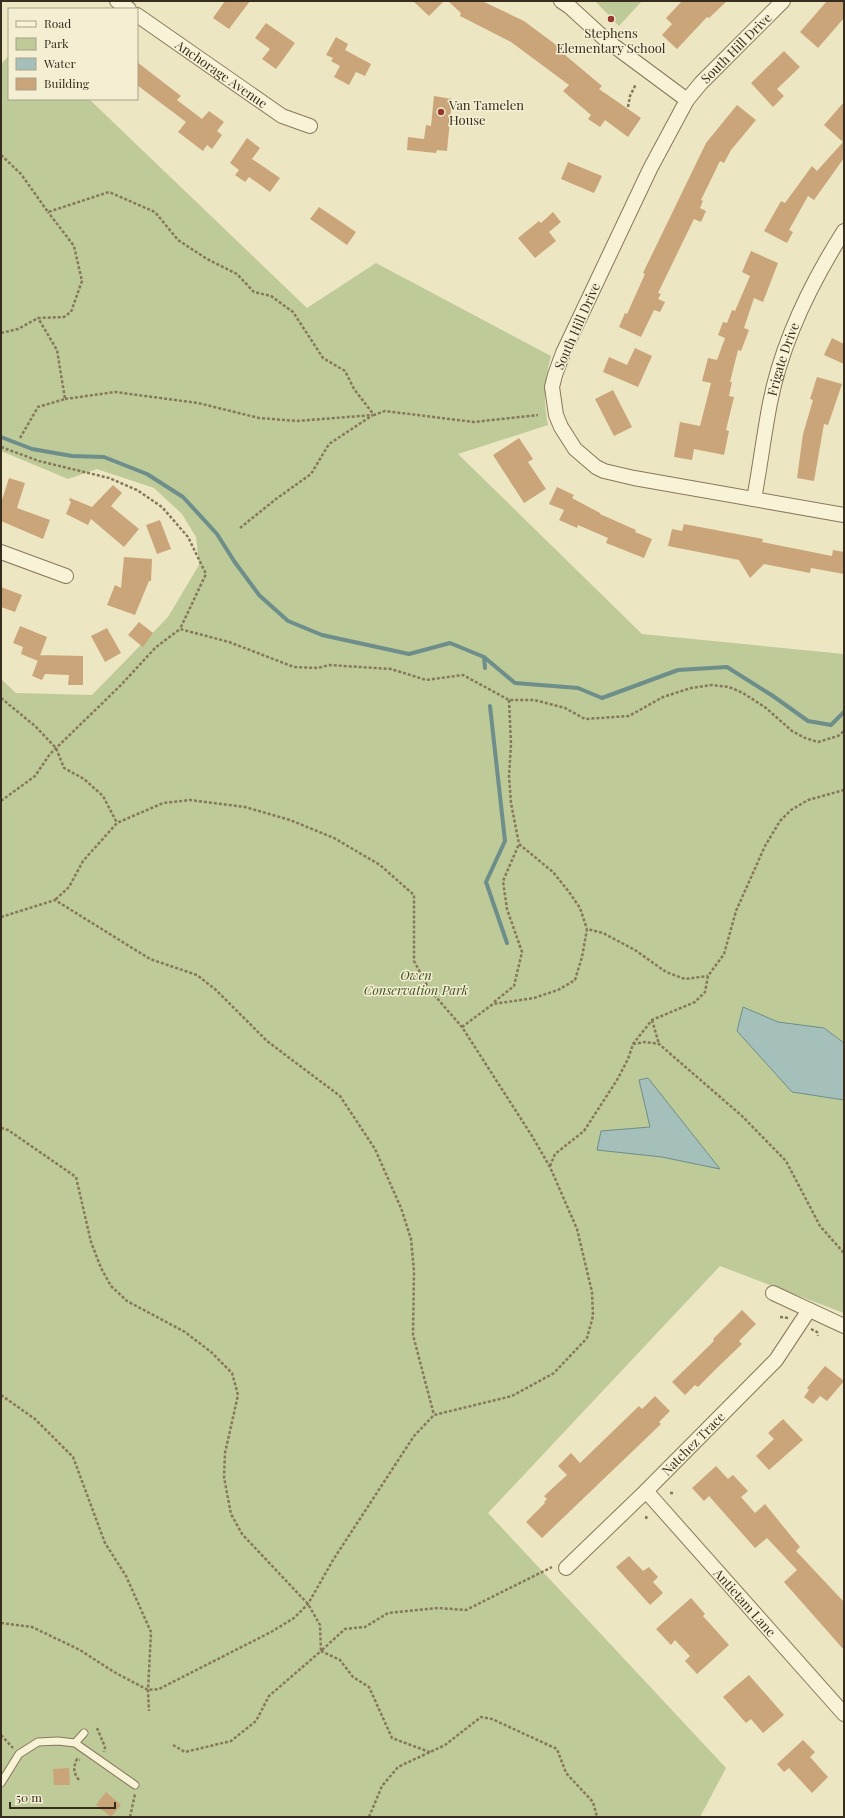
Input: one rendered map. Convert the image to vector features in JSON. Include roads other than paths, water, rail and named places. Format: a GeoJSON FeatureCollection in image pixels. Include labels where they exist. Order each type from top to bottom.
{"type":"FeatureCollection","features":[{"type":"Feature","properties":{"kind":"street"},"geometry":{"type":"LineString","coordinates":[[117,1],[128,8]]}},
{"type":"Feature","properties":{"kind":"street"},"geometry":{"type":"LineString","coordinates":[[560,1],[584,19],[624,54],[687,100]]}},
{"type":"Feature","properties":{"kind":"street","name":"South Hill Drive"},"geometry":{"type":"LineString","coordinates":[[783,1],[701,83],[687,100],[650,169],[563,353],[552,387],[554,407],[561,427],[575,449],[596,467],[604,471],[634,478],[844,515]]}},
{"type":"Feature","properties":{"kind":"street","name":"Anchorage Avenue"},"geometry":{"type":"LineString","coordinates":[[138,16],[282,116],[310,126]]}},
{"type":"Feature","properties":{"kind":"street","name":"Frigate Drive"},"geometry":{"type":"LineString","coordinates":[[754,499],[770,402],[781,362],[791,334],[816,278],[844,231]]}},
{"type":"Feature","properties":{"kind":"street"},"geometry":{"type":"LineString","coordinates":[[1,552],[66,576]]}},
{"type":"Feature","properties":{"kind":"street"},"geometry":{"type":"LineString","coordinates":[[773,1293],[844,1326]]}},
{"type":"Feature","properties":{"kind":"street","name":"Natchez Trace"},"geometry":{"type":"LineString","coordinates":[[566,1568],[646,1491],[776,1360],[809,1310]]}},
{"type":"Feature","properties":{"kind":"street","name":"Antietam Lane"},"geometry":{"type":"LineString","coordinates":[[646,1491],[844,1714]]}},
{"type":"Feature","properties":{"kind":"lane"},"geometry":{"type":"LineString","coordinates":[[75,1743],[84,1733]]}},
{"type":"Feature","properties":{"kind":"lane"},"geometry":{"type":"LineString","coordinates":[[1,1783],[19,1754],[38,1742],[58,1741],[75,1743],[135,1785]]}},
{"type":"Feature","properties":{"kind":"water"},"geometry":{"type":"Polygon","coordinates":[[[743,1007],[778,1022],[824,1028],[844,1043],[844,1100],[792,1092],[737,1031],[743,1007]]]}},
{"type":"Feature","properties":{"kind":"water"},"geometry":{"type":"Polygon","coordinates":[[[648,1078],[720,1169],[662,1157],[597,1150],[601,1131],[650,1127],[639,1080],[648,1078]]]}},
{"type":"Feature","properties":{"kind":"waterway"},"geometry":{"type":"LineString","coordinates":[[1,437],[32,449],[72,456],[104,457],[147,474],[183,497],[217,534],[234,561],[259,595],[288,621],[322,635],[409,654],[450,643],[484,657],[515,683],[578,688],[602,698],[678,670],[727,667],[773,696],[808,721],[831,725],[844,712]]}},
{"type":"Feature","properties":{"kind":"waterway"},"geometry":{"type":"LineString","coordinates":[[484,657],[485,668]]}},
{"type":"Feature","properties":{"kind":"waterway"},"geometry":{"type":"LineString","coordinates":[[490,706],[505,841],[486,882],[507,943]]}},
{"type":"Feature","properties":{"kind":"place","name":"Stephens Elementary School"},"geometry":{"type":"Point","coordinates":[611,19]}},
{"type":"Feature","properties":{"kind":"place","name":"Van Tamelen House"},"geometry":{"type":"Point","coordinates":[441,112]}},
{"type":"Feature","properties":{"kind":"park label","name":"Owen Conservation Park"},"geometry":{"type":"Point","coordinates":[416,982]}}]}
